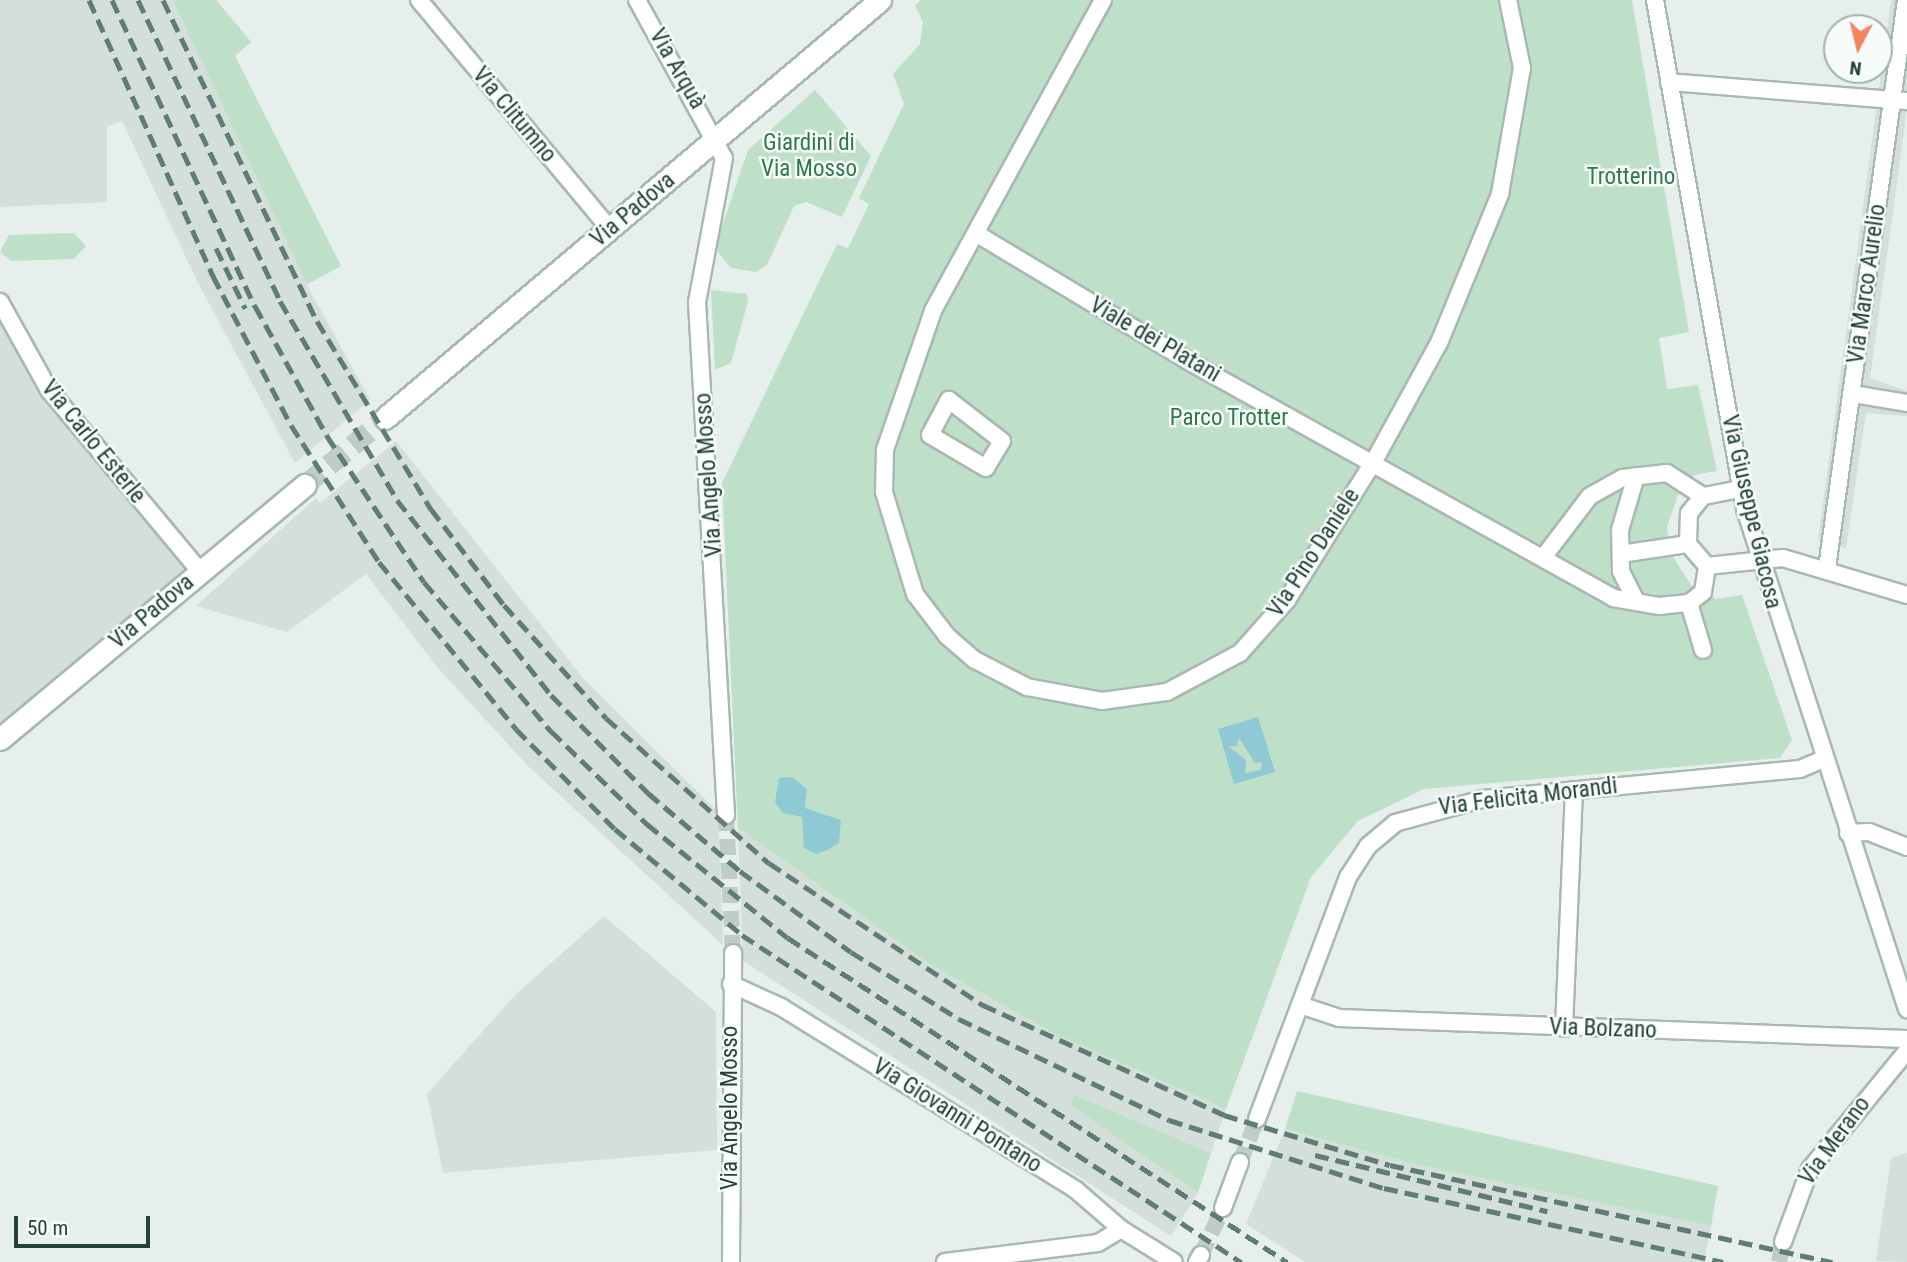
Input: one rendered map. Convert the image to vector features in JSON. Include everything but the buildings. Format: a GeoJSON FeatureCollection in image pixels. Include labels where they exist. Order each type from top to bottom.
{"type":"FeatureCollection","features":[{"type":"Feature","properties":{"kind":"street","name":"Via Clitumno"},"geometry":{"type":"LineString","coordinates":[[419,0],[610,229]]}},
{"type":"Feature","properties":{"kind":"street","name":"Via Arquà"},"geometry":{"type":"LineString","coordinates":[[637,0],[718,138]]}},
{"type":"Feature","properties":{"kind":"street","name":"Via Padova"},"geometry":{"type":"LineString","coordinates":[[385,418],[880,0]]}},
{"type":"Feature","properties":{"kind":"street","name":"Via Pino Daniele"},"geometry":{"type":"LineString","coordinates":[[1103,0],[976,234],[919,348],[885,450],[884,492],[915,594],[947,636],[1001,676],[1055,696],[1122,701],[1167,692],[1218,668],[1248,645],[1287,600],[1374,461],[1439,342],[1500,194],[1522,68],[1508,0]]}},
{"type":"Feature","properties":{"kind":"street","name":"Via Giuseppe Giacosa"},"geometry":{"type":"LineString","coordinates":[[1655,0],[1740,489],[1759,561],[1907,1009]]}},
{"type":"Feature","properties":{"kind":"street","name":"Via Marco Aurelio"},"geometry":{"type":"LineString","coordinates":[[1827,568],[1899,100],[1906,0]]}},
{"type":"Feature","properties":{"kind":"street"},"geometry":{"type":"LineString","coordinates":[[1669,82],[1899,100]]}},
{"type":"Feature","properties":{"kind":"street","name":"Via Angelo Mosso"},"geometry":{"type":"LineString","coordinates":[[718,138],[723,169],[697,302],[726,815]]}},
{"type":"Feature","properties":{"kind":"street","name":"Viale dei Platani"},"geometry":{"type":"LineString","coordinates":[[976,234],[1188,361],[1545,555],[1613,598],[1635,599]]}},
{"type":"Feature","properties":{"kind":"street","name":"Via Carlo Esterle"},"geometry":{"type":"LineString","coordinates":[[0,303],[40,377],[200,571]]}},
{"type":"Feature","properties":{"kind":"street"},"geometry":{"type":"LineString","coordinates":[[1853,394],[1907,402]]}},
{"type":"Feature","properties":{"kind":"street"},"geometry":{"type":"LineString","coordinates":[[949,400],[1002,441],[986,468],[933,436],[930,430],[949,400]]}},
{"type":"Feature","properties":{"kind":"street"},"geometry":{"type":"LineString","coordinates":[[1545,555],[1590,496],[1636,476],[1667,474],[1703,496]]}},
{"type":"Feature","properties":{"kind":"street"},"geometry":{"type":"LineString","coordinates":[[1636,476],[1620,530],[1621,571],[1635,599],[1659,606],[1689,603],[1703,592],[1707,566],[1688,544],[1689,513],[1703,496],[1740,489]]}},
{"type":"Feature","properties":{"kind":"street","name":"Via Padova"},"geometry":{"type":"LineString","coordinates":[[0,739],[305,485]]}},
{"type":"Feature","properties":{"kind":"street"},"geometry":{"type":"LineString","coordinates":[[1621,554],[1688,544]]}},
{"type":"Feature","properties":{"kind":"street"},"geometry":{"type":"LineString","coordinates":[[1707,566],[1783,558],[1827,568],[1907,595]]}},
{"type":"Feature","properties":{"kind":"street"},"geometry":{"type":"LineString","coordinates":[[1689,603],[1703,650]]}},
{"type":"Feature","properties":{"kind":"street","name":"Via Felicita Morandi"},"geometry":{"type":"LineString","coordinates":[[1257,1119],[1348,877],[1389,827],[1448,805],[1574,790],[1800,769],[1824,759]]}},
{"type":"Feature","properties":{"kind":"street"},"geometry":{"type":"LineString","coordinates":[[1564,1028],[1574,790]]}},
{"type":"Feature","properties":{"kind":"street"},"geometry":{"type":"LineString","coordinates":[[1848,833],[1869,832],[1907,847]]}},
{"type":"Feature","properties":{"kind":"street","name":"Via Angelo Mosso"},"geometry":{"type":"LineString","coordinates":[[730,1262],[733,953]]}},
{"type":"Feature","properties":{"kind":"street","name":"Via Giovanni Pontano"},"geometry":{"type":"LineString","coordinates":[[732,984],[781,1007],[1076,1190],[1121,1229],[1174,1262]]}},
{"type":"Feature","properties":{"kind":"street","name":"Via Bolzano"},"geometry":{"type":"LineString","coordinates":[[1300,1005],[1339,1018],[1907,1039]]}},
{"type":"Feature","properties":{"kind":"street","name":"Via Merano"},"geometry":{"type":"LineString","coordinates":[[1783,1242],[1816,1160],[1907,1051]]}},
{"type":"Feature","properties":{"kind":"street"},"geometry":{"type":"LineString","coordinates":[[1223,1208],[1240,1162]]}},
{"type":"Feature","properties":{"kind":"street"},"geometry":{"type":"LineString","coordinates":[[945,1262],[1098,1243],[1121,1229]]}},
{"type":"Feature","properties":{"kind":"shaded area"},"geometry":{"type":"Polygon","coordinates":[[[0,0],[216,0],[251,42],[235,56],[341,266],[307,285],[370,400],[295,463],[197,281],[122,121],[107,127],[107,202],[0,207],[0,0]]]}},
{"type":"Feature","properties":{"kind":"shaded area"},"geometry":{"type":"Polygon","coordinates":[[[1891,0],[1907,0],[1907,110],[1870,378],[1907,391],[1907,416],[1866,413],[1846,548],[1818,540],[1880,84],[1893,84],[1893,14],[1889,14],[1891,0]]]}},
{"type":"Feature","properties":{"kind":"shaded area"},"geometry":{"type":"Polygon","coordinates":[[[0,306],[14,339],[198,571],[0,736],[0,306]]]}},
{"type":"Feature","properties":{"kind":"shaded area"},"geometry":{"type":"Polygon","coordinates":[[[396,441],[583,678],[718,812],[723,945],[529,767],[437,667],[366,574],[287,632],[196,606],[316,498],[320,503],[396,441]]]}},
{"type":"Feature","properties":{"kind":"shaded area"},"geometry":{"type":"Polygon","coordinates":[[[738,828],[931,965],[1053,1033],[1226,1109],[1211,1153],[1075,1095],[1069,1103],[1198,1193],[1171,1236],[743,961],[738,828]]]}},
{"type":"Feature","properties":{"kind":"shaded area"},"geometry":{"type":"Polygon","coordinates":[[[604,916],[716,1012],[717,1150],[443,1173],[427,1094],[515,995],[604,916]]]}},
{"type":"Feature","properties":{"kind":"shaded area"},"geometry":{"type":"Polygon","coordinates":[[[1285,1129],[1418,1165],[1711,1226],[1704,1262],[1305,1262],[1246,1224],[1285,1129]]]}},
{"type":"Feature","properties":{"kind":"shaded area"},"geometry":{"type":"Polygon","coordinates":[[[1907,1153],[1907,1262],[1876,1261],[1891,1158],[1907,1153]]]}},
{"type":"Feature","properties":{"kind":"green space"},"geometry":{"type":"Polygon","coordinates":[[[173,0],[216,0],[251,42],[235,56],[341,266],[307,284],[173,0]]]}},
{"type":"Feature","properties":{"kind":"green space","name":"Parco Trotter"},"geometry":{"type":"Polygon","coordinates":[[[921,0],[1632,0],[1689,332],[1659,338],[1667,389],[1698,385],[1717,471],[1694,475],[1678,495],[1667,527],[1670,552],[1691,585],[1716,599],[1742,595],[1792,740],[1780,758],[1424,789],[1358,821],[1311,877],[1226,1109],[1053,1033],[931,965],[738,828],[722,483],[837,244],[848,248],[869,204],[859,198],[904,104],[893,74],[920,44],[923,22],[915,5],[921,0]]]}},
{"type":"Feature","properties":{"kind":"green space","name":"Giardini di Via Mosso"},"geometry":{"type":"Polygon","coordinates":[[[815,90],[871,156],[842,217],[806,202],[794,206],[767,265],[756,272],[731,268],[718,252],[718,238],[748,150],[815,90]]]}},
{"type":"Feature","properties":{"kind":"green space"},"geometry":{"type":"Polygon","coordinates":[[[74,233],[86,246],[74,259],[11,261],[0,252],[9,235],[74,233]]]}},
{"type":"Feature","properties":{"kind":"green space"},"geometry":{"type":"Polygon","coordinates":[[[711,290],[747,294],[748,301],[731,363],[715,370],[711,290]]]}},
{"type":"Feature","properties":{"kind":"green space"},"geometry":{"type":"Polygon","coordinates":[[[1297,1091],[1718,1186],[1711,1226],[1418,1165],[1285,1129],[1297,1091]]]}},
{"type":"Feature","properties":{"kind":"green space"},"geometry":{"type":"Polygon","coordinates":[[[1075,1095],[1211,1153],[1198,1193],[1069,1104],[1075,1095]]]}},
{"type":"Feature","properties":{"kind":"water"},"geometry":{"type":"Polygon","coordinates":[[[1258,717],[1275,772],[1234,784],[1218,729],[1258,717]],[[1239,738],[1237,746],[1228,746],[1246,760],[1245,773],[1261,770],[1262,762],[1255,763],[1239,738]]]}},
{"type":"Feature","properties":{"kind":"water"},"geometry":{"type":"Polygon","coordinates":[[[792,777],[807,789],[805,808],[841,820],[839,843],[828,850],[816,854],[804,848],[802,817],[783,813],[775,802],[779,778],[792,777]]]}},
{"type":"Feature","properties":{"kind":"tunnel"},"geometry":{"type":"LineString","coordinates":[[305,485],[385,418]]}},
{"type":"Feature","properties":{"kind":"tunnel"},"geometry":{"type":"LineString","coordinates":[[726,815],[733,953]]}},
{"type":"Feature","properties":{"kind":"tunnel"},"geometry":{"type":"LineString","coordinates":[[1240,1162],[1257,1119]]}},
{"type":"Feature","properties":{"kind":"tunnel"},"geometry":{"type":"LineString","coordinates":[[1201,1255],[1223,1208]]}},
{"type":"Feature","properties":{"kind":"tunnel"},"geometry":{"type":"LineString","coordinates":[[1779,1262],[1783,1242]]}},
{"type":"Feature","properties":{"kind":"railway"},"geometry":{"type":"LineString","coordinates":[[89,0],[213,276],[291,425],[379,562],[516,729],[615,829],[742,935],[1241,1262]]}},
{"type":"Feature","properties":{"kind":"railway"},"geometry":{"type":"LineString","coordinates":[[112,0],[255,306],[327,436],[424,582],[551,731],[647,824],[788,938],[1287,1262]]}},
{"type":"Feature","properties":{"kind":"railway"},"geometry":{"type":"LineString","coordinates":[[138,0],[280,301],[397,500],[551,695],[648,793],[740,871],[851,952],[959,1019],[1169,1120],[1384,1188],[1723,1262]]}},
{"type":"Feature","properties":{"kind":"railway"},"geometry":{"type":"LineString","coordinates":[[163,0],[317,321],[431,509],[504,605],[606,718],[769,863],[983,1005],[1224,1115],[1390,1165],[1832,1262]]}},
{"type":"Feature","properties":{"kind":"railway"},"geometry":{"type":"LineString","coordinates":[[216,248],[245,308]]}},
{"type":"Feature","properties":{"kind":"railway"},"geometry":{"type":"LineString","coordinates":[[1315,1155],[1547,1211]]}},
{"type":"Feature","properties":{"kind":"park label","name":"Trotterino"},"geometry":{"type":"Point","coordinates":[1631,177]}}]}
